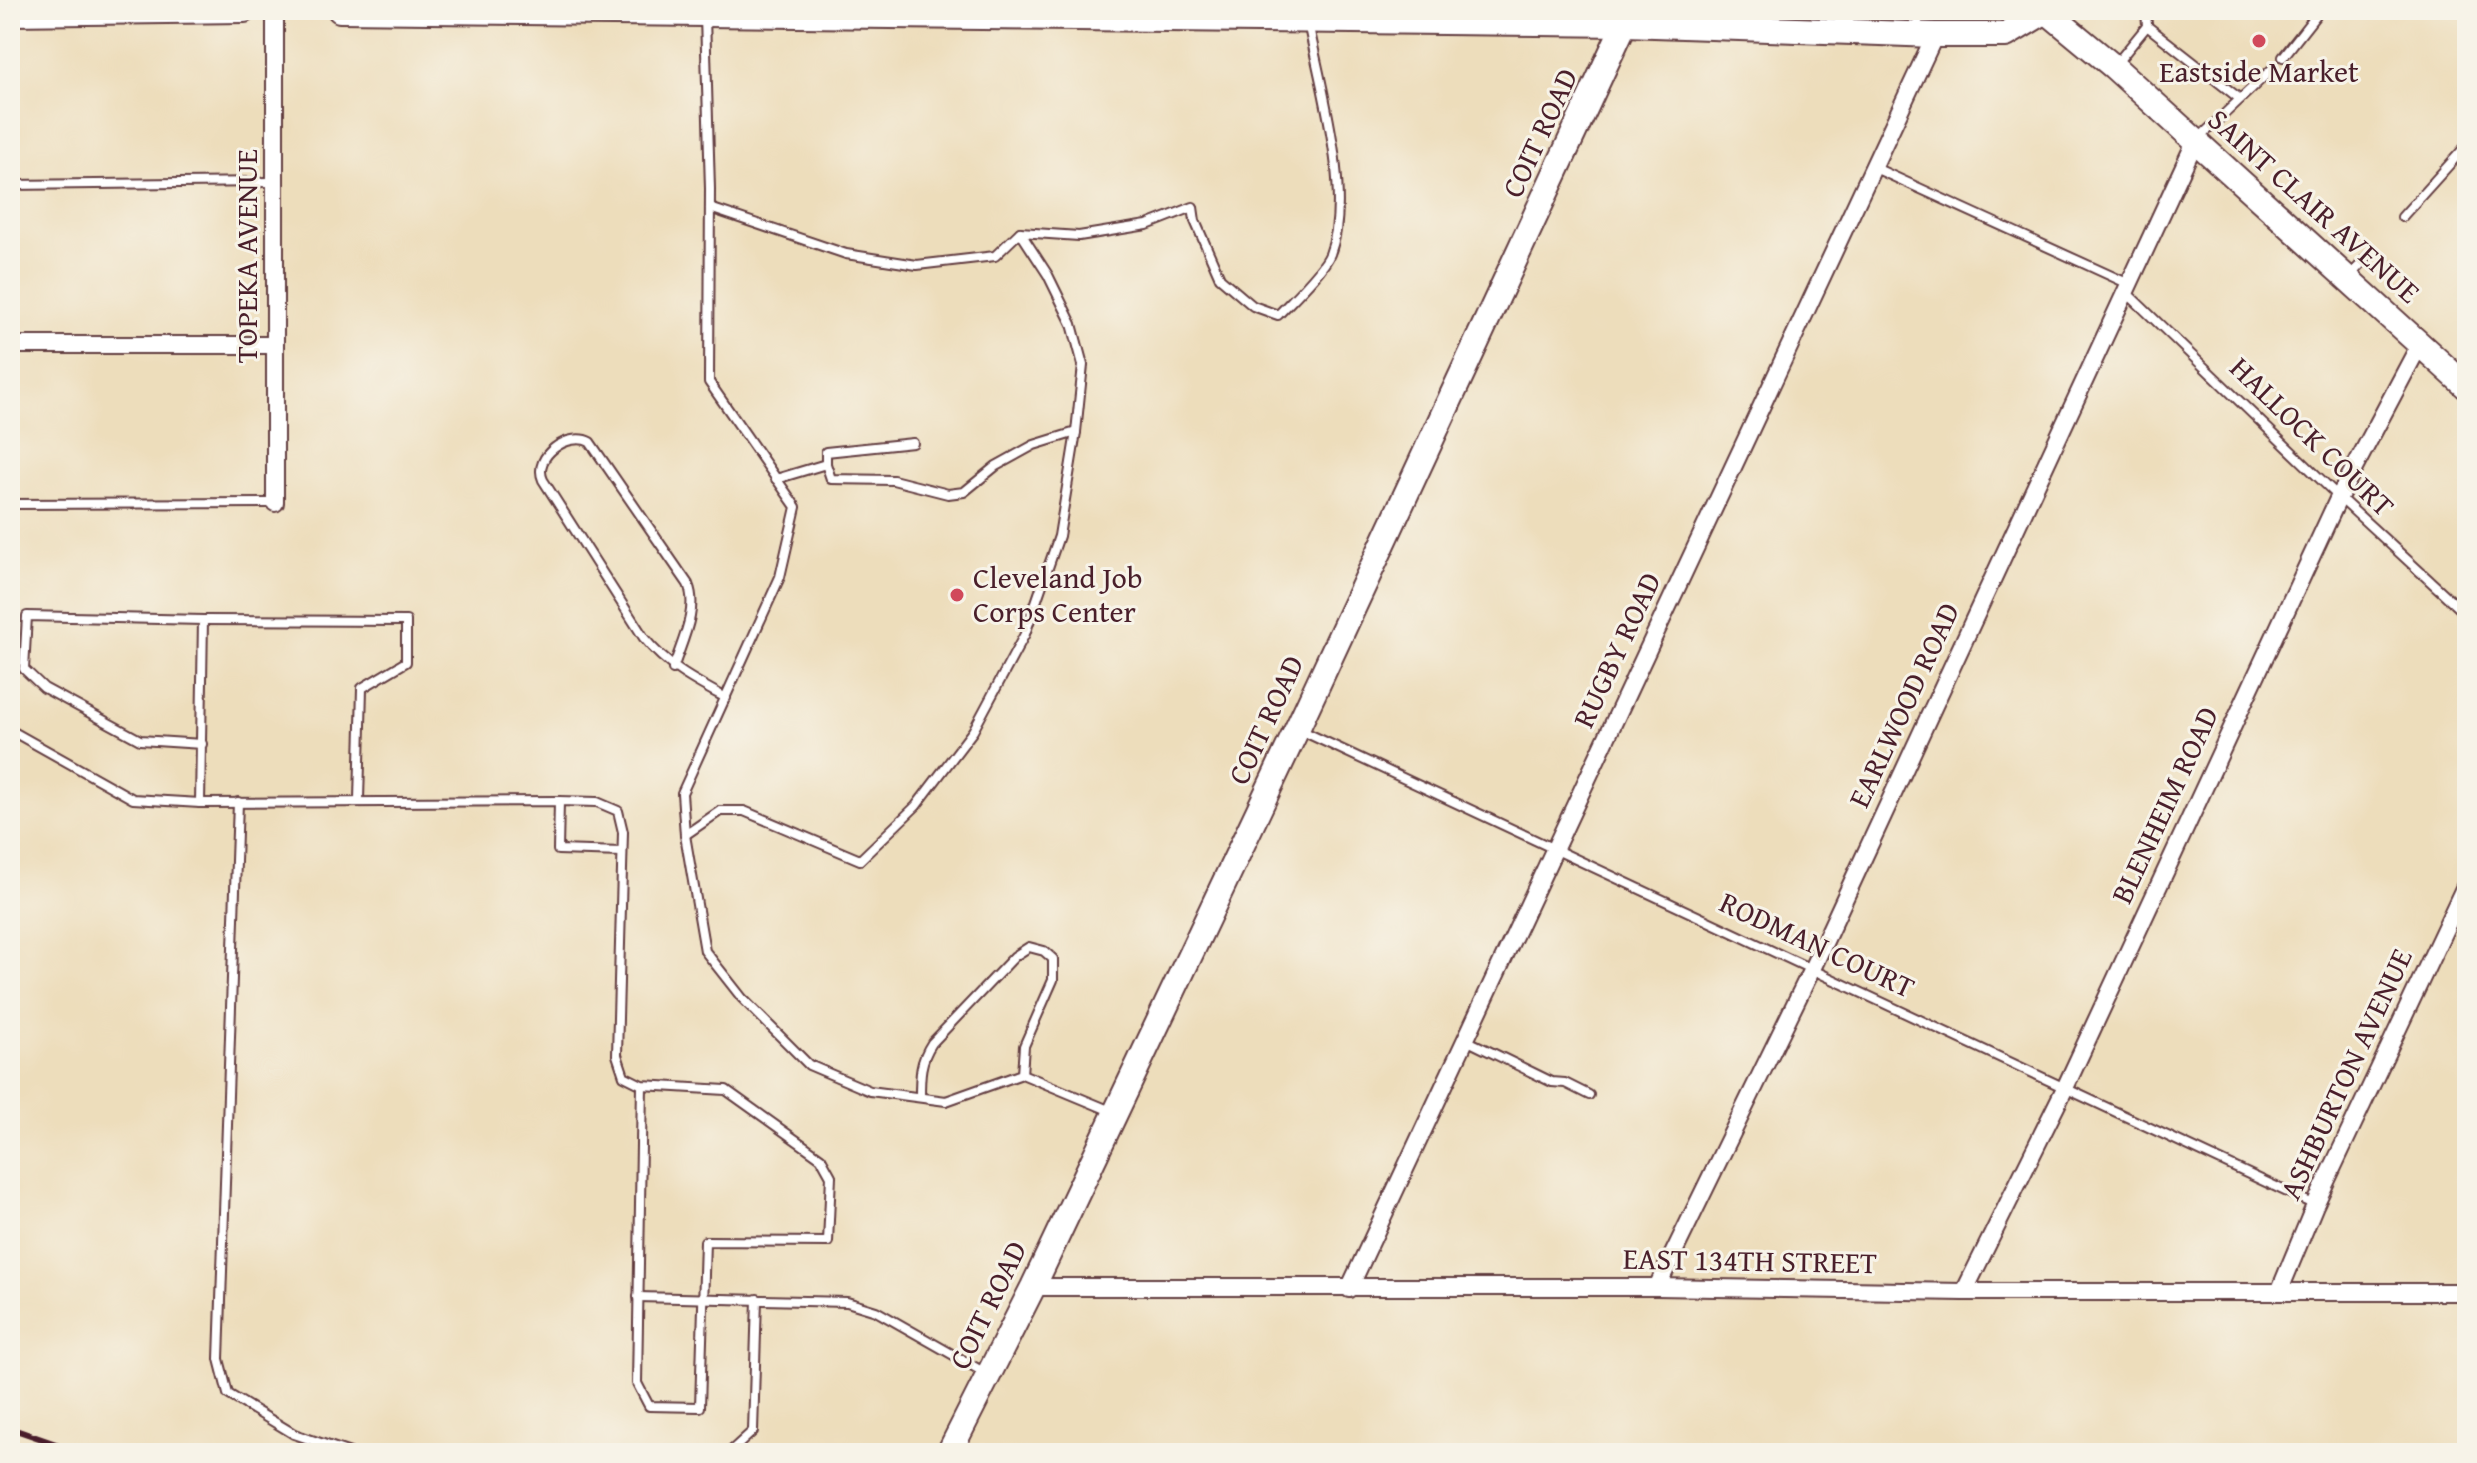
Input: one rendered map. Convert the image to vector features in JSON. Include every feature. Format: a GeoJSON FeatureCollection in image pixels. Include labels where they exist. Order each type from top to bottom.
{"type":"FeatureCollection","features":[{"type":"Feature","properties":{"kind":"street"},"geometry":{"type":"LineString","coordinates":[[10,13],[244,10]]}},
{"type":"Feature","properties":{"kind":"street","name":"TOPEKA AVENUE"},"geometry":{"type":"LineString","coordinates":[[275,10],[275,503]]}},
{"type":"Feature","properties":{"kind":"street"},"geometry":{"type":"LineString","coordinates":[[340,10],[1308,21],[1628,17],[1925,34],[2006,35],[2047,10]]}},
{"type":"Feature","properties":{"kind":"street","name":"SAINT CLAIR AVENUE"},"geometry":{"type":"LineString","coordinates":[[2047,10],[2467,387]]}},
{"type":"Feature","properties":{"kind":"street","name":"COIT ROAD"},"geometry":{"type":"LineString","coordinates":[[949,1453],[1116,1113],[1628,17]]}},
{"type":"Feature","properties":{"kind":"street","name":"RUGBY ROAD"},"geometry":{"type":"LineString","coordinates":[[1349,1289],[1875,168],[1925,34]]}},
{"type":"Feature","properties":{"kind":"street","name":"EARLWOOD ROAD"},"geometry":{"type":"LineString","coordinates":[[1657,1287],[1812,969],[2195,142]]}},
{"type":"Feature","properties":{"kind":"street","name":"BLENHEIM ROAD"},"geometry":{"type":"LineString","coordinates":[[1964,1292],[2065,1088],[2339,497],[2420,344]]}},
{"type":"Feature","properties":{"kind":"street"},"geometry":{"type":"LineString","coordinates":[[10,345],[275,345]]}},
{"type":"Feature","properties":{"kind":"street","name":"ASHBURTON AVENUE"},"geometry":{"type":"LineString","coordinates":[[2279,1292],[2315,1205],[2467,882]]}},
{"type":"Feature","properties":{"kind":"street","name":"EAST 134TH STREET"},"geometry":{"type":"LineString","coordinates":[[1033,1287],[2467,1292]]}},
{"type":"Feature","properties":{"kind":"lane"},"geometry":{"type":"LineString","coordinates":[[1921,10],[1925,34]]}},
{"type":"Feature","properties":{"kind":"lane"},"geometry":{"type":"LineString","coordinates":[[2114,67],[2147,26],[2146,10]]}},
{"type":"Feature","properties":{"kind":"lane"},"geometry":{"type":"LineString","coordinates":[[2283,57],[2320,10]]}},
{"type":"Feature","properties":{"kind":"lane"},"geometry":{"type":"LineString","coordinates":[[705,14],[710,208],[709,382],[796,507],[780,577],[682,793],[685,835],[705,951],[742,998],[809,1065],[870,1091],[946,1101],[1022,1074],[1116,1113]]}},
{"type":"Feature","properties":{"kind":"lane"},"geometry":{"type":"LineString","coordinates":[[710,208],[846,254],[917,265],[995,256],[1020,232],[1079,236],[1147,225],[1193,207],[1195,221],[1220,278],[1253,306],[1278,315],[1329,257],[1339,219],[1335,160],[1308,21]]}},
{"type":"Feature","properties":{"kind":"lane"},"geometry":{"type":"LineString","coordinates":[[2147,26],[2240,99]]}},
{"type":"Feature","properties":{"kind":"lane"},"geometry":{"type":"LineString","coordinates":[[2195,142],[2272,69]]}},
{"type":"Feature","properties":{"kind":"lane"},"geometry":{"type":"LineString","coordinates":[[2402,217],[2467,145]]}},
{"type":"Feature","properties":{"kind":"lane","name":"HALLOCK COURT"},"geometry":{"type":"LineString","coordinates":[[1875,168],[2127,288],[2339,497],[2467,615]]}},
{"type":"Feature","properties":{"kind":"lane"},"geometry":{"type":"LineString","coordinates":[[10,185],[275,182]]}},
{"type":"Feature","properties":{"kind":"lane"},"geometry":{"type":"LineString","coordinates":[[685,835],[720,811],[744,811],[860,860],[916,806],[973,731],[1025,634],[1059,536],[1083,365],[1072,324],[1048,275],[1020,232]]}},
{"type":"Feature","properties":{"kind":"lane"},"geometry":{"type":"LineString","coordinates":[[2347,279],[2370,254]]}},
{"type":"Feature","properties":{"kind":"lane"},"geometry":{"type":"LineString","coordinates":[[913,443],[826,452],[831,479],[893,480],[948,494],[964,492],[996,466],[1034,445],[1076,432]]}},
{"type":"Feature","properties":{"kind":"lane"},"geometry":{"type":"LineString","coordinates":[[673,669],[692,610],[692,594],[688,584],[590,442],[573,439],[547,454],[540,463],[540,472],[644,638],[673,669],[726,698]]}},
{"type":"Feature","properties":{"kind":"lane"},"geometry":{"type":"LineString","coordinates":[[776,479],[826,464]]}},
{"type":"Feature","properties":{"kind":"lane"},"geometry":{"type":"LineString","coordinates":[[10,504],[275,503]]}},
{"type":"Feature","properties":{"kind":"lane"},"geometry":{"type":"LineString","coordinates":[[202,744],[140,740],[44,688],[24,669],[27,616],[406,621],[406,662],[362,688],[359,800]]}},
{"type":"Feature","properties":{"kind":"lane"},"geometry":{"type":"LineString","coordinates":[[200,803],[203,620]]}},
{"type":"Feature","properties":{"kind":"lane","name":"RODMAN COURT"},"geometry":{"type":"LineString","coordinates":[[1297,729],[2315,1205]]}},
{"type":"Feature","properties":{"kind":"lane"},"geometry":{"type":"LineString","coordinates":[[10,730],[133,799],[200,803],[559,801],[597,802],[618,811],[623,832],[617,1055],[624,1076],[642,1085],[726,1090],[821,1158],[831,1176],[828,1242],[705,1241],[700,1407],[649,1406],[637,1383],[642,1085]]}},
{"type":"Feature","properties":{"kind":"lane"},"geometry":{"type":"LineString","coordinates":[[559,801],[558,850],[622,852]]}},
{"type":"Feature","properties":{"kind":"lane"},"geometry":{"type":"LineString","coordinates":[[238,802],[219,1359],[228,1394],[294,1434],[350,1453]]}},
{"type":"Feature","properties":{"kind":"lane"},"geometry":{"type":"LineString","coordinates":[[920,1097],[923,1057],[932,1043],[1015,956],[1029,947],[1044,951],[1053,959],[1053,980],[1024,1046],[1022,1074]]}},
{"type":"Feature","properties":{"kind":"lane"},"geometry":{"type":"LineString","coordinates":[[1465,1040],[1552,1082],[1565,1083],[1589,1095]]}},
{"type":"Feature","properties":{"kind":"lane"},"geometry":{"type":"LineString","coordinates":[[638,1297],[847,1302],[876,1311],[989,1375]]}},
{"type":"Feature","properties":{"kind":"lane"},"geometry":{"type":"LineString","coordinates":[[729,1453],[753,1431],[757,1299]]}},
{"type":"Feature","properties":{"kind":"railway"},"geometry":{"type":"LineString","coordinates":[[10,1428],[82,1453]]}},
{"type":"Feature","properties":{"kind":"place","name":"Eastside Market"},"geometry":{"type":"Point","coordinates":[2259,41]}},
{"type":"Feature","properties":{"kind":"place","name":"Cleveland Job Corps Center"},"geometry":{"type":"Point","coordinates":[957,595]}}]}
